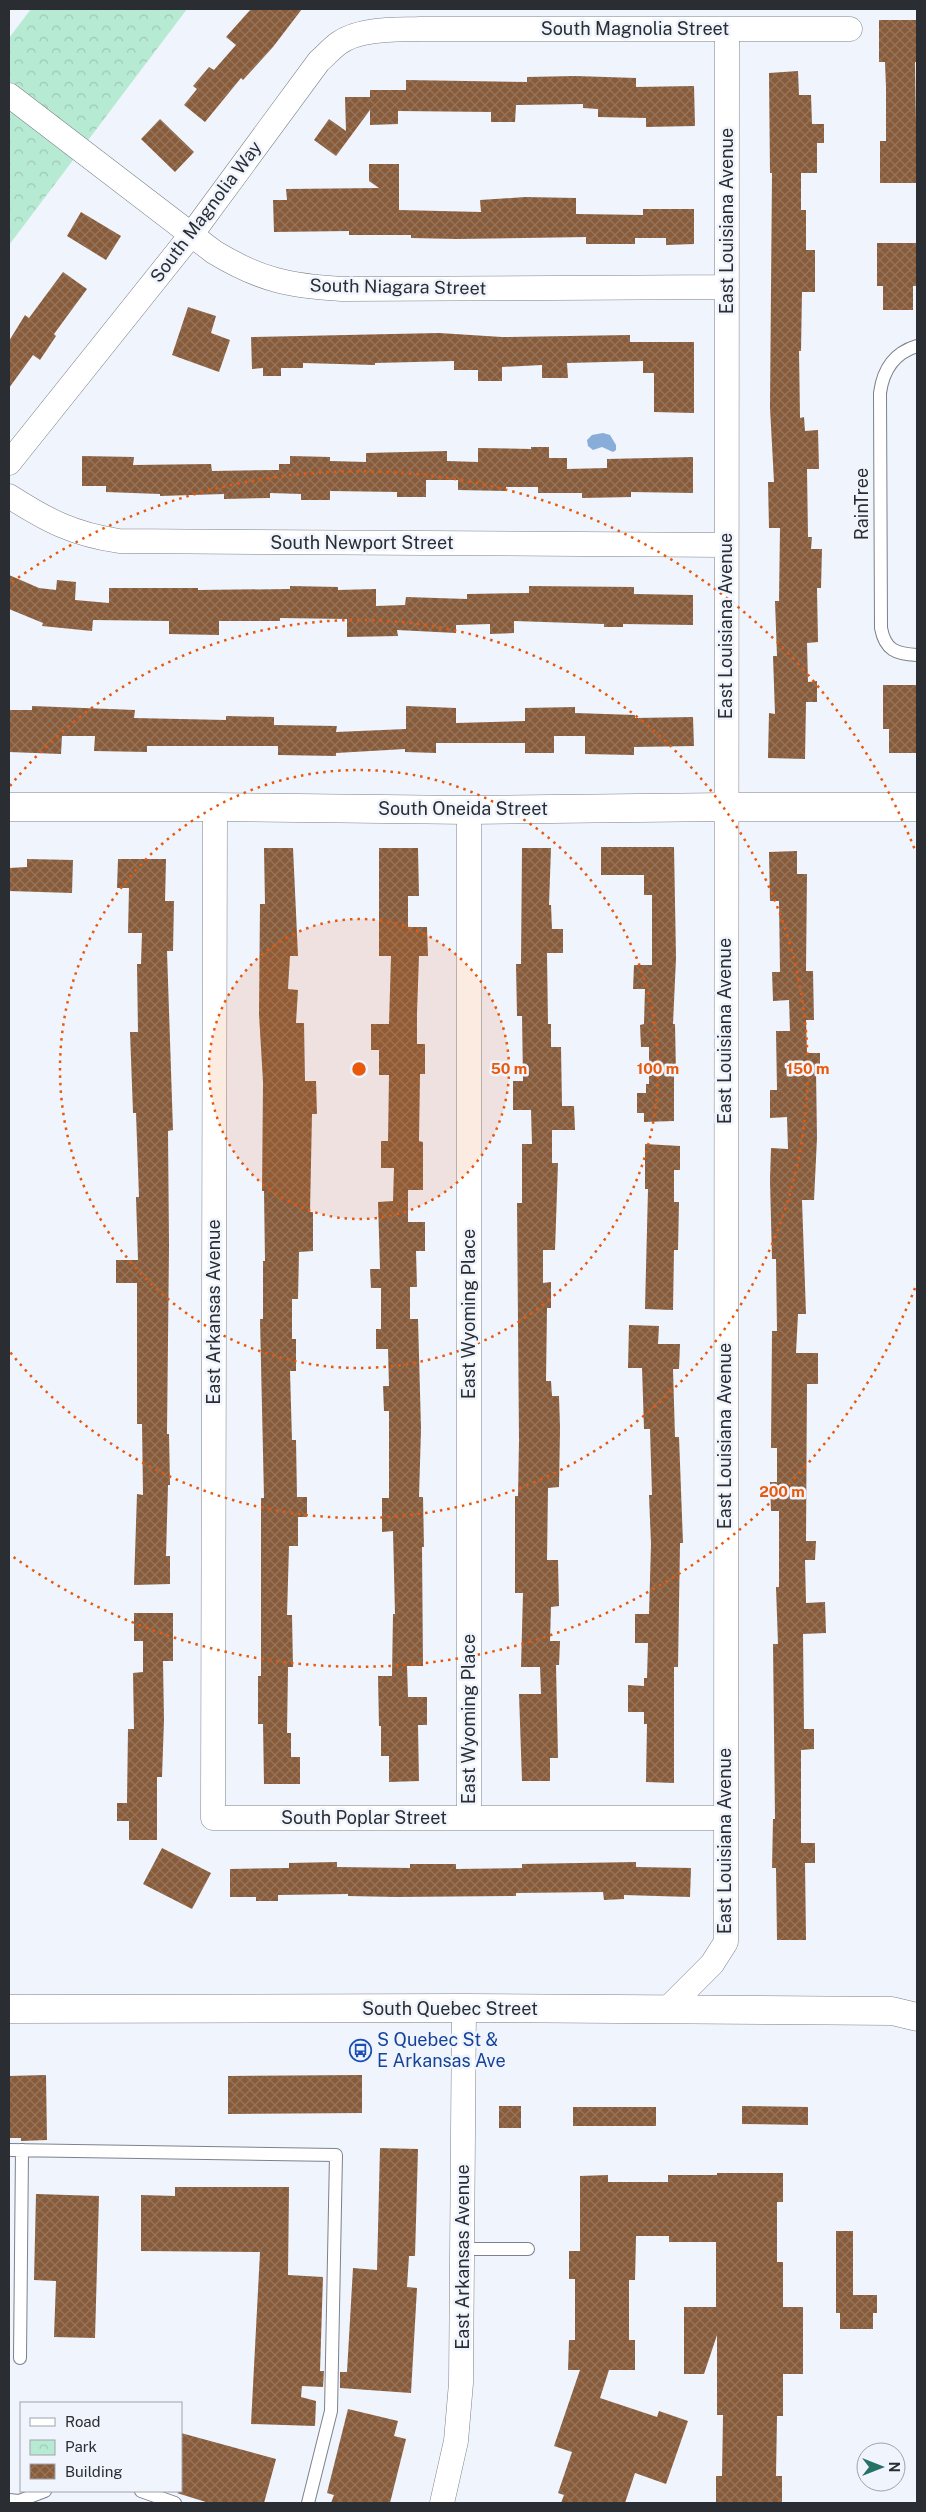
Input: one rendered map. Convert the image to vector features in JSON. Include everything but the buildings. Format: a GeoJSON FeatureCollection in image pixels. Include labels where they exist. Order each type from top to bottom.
{"type":"FeatureCollection","features":[{"type":"Feature","properties":{"kind":"street","name":"South Magnolia Street"},"geometry":{"type":"LineString","coordinates":[[420,19],[727,29],[850,29]]}},
{"type":"Feature","properties":{"kind":"street","name":"South Magnolia Way"},"geometry":{"type":"LineString","coordinates":[[9,463],[191,235],[319,62],[340,42],[362,34],[420,19]]}},
{"type":"Feature","properties":{"kind":"street","name":"East Louisiana Avenue"},"geometry":{"type":"LineString","coordinates":[[666,2010],[712,1964],[726,1942],[725,806],[727,29]]}},
{"type":"Feature","properties":{"kind":"street","name":"South Niagara Street"},"geometry":{"type":"LineString","coordinates":[[9,95],[214,252],[252,273],[273,280],[308,287],[342,290],[727,287]]}},
{"type":"Feature","properties":{"kind":"street","name":"South Newport Street"},"geometry":{"type":"LineString","coordinates":[[9,496],[44,519],[76,532],[119,541],[726,545]]}},
{"type":"Feature","properties":{"kind":"street","name":"South Oneida Street"},"geometry":{"type":"LineString","coordinates":[[9,807],[215,806],[469,810],[725,806],[917,807]]}},
{"type":"Feature","properties":{"kind":"street","name":"East Arkansas Avenue"},"geometry":{"type":"LineString","coordinates":[[213,1818],[215,806]]}},
{"type":"Feature","properties":{"kind":"street","name":"East Wyoming Place"},"geometry":{"type":"LineString","coordinates":[[469,810],[469,1818]]}},
{"type":"Feature","properties":{"kind":"street","name":"South Poplar Street"},"geometry":{"type":"LineString","coordinates":[[213,1818],[725,1818]]}},
{"type":"Feature","properties":{"kind":"street","name":"South Quebec Street"},"geometry":{"type":"LineString","coordinates":[[9,2009],[464,2008],[904,2014],[917,2004]]}},
{"type":"Feature","properties":{"kind":"street","name":"East Arkansas Avenue"},"geometry":{"type":"LineString","coordinates":[[442,2503],[453,2456],[460,2408],[464,2008]]}},
{"type":"Feature","properties":{"kind":"lane","name":"RainTree"},"geometry":{"type":"LineString","coordinates":[[917,346],[893,360],[883,374],[880,393],[881,628],[885,643],[891,650],[917,655]]}},
{"type":"Feature","properties":{"kind":"lane"},"geometry":{"type":"LineString","coordinates":[[20,2358],[15,2150],[336,2155],[330,2411],[308,2503]]}},
{"type":"Feature","properties":{"kind":"lane"},"geometry":{"type":"LineString","coordinates":[[463,2249],[528,2249]]}},
{"type":"Feature","properties":{"kind":"lane"},"geometry":{"type":"LineString","coordinates":[[9,2500],[19,2500],[42,2492]]}},
{"type":"Feature","properties":{"kind":"lane"},"geometry":{"type":"LineString","coordinates":[[144,2492],[175,2503]]}},
{"type":"Feature","properties":{"kind":"green space"},"geometry":{"type":"Polygon","coordinates":[[[31,9],[187,9],[9,245],[9,38],[31,9]]]}},
{"type":"Feature","properties":{"kind":"water"},"geometry":{"type":"Polygon","coordinates":[[[603,433],[610,435],[616,445],[616,450],[613,452],[602,447],[593,450],[588,446],[587,440],[592,435],[603,433]]]}},
{"type":"Feature","properties":{"kind":"place","name":"S Quebec St & E Arkansas Ave"},"geometry":{"type":"Point","coordinates":[361,2050]}}]}
